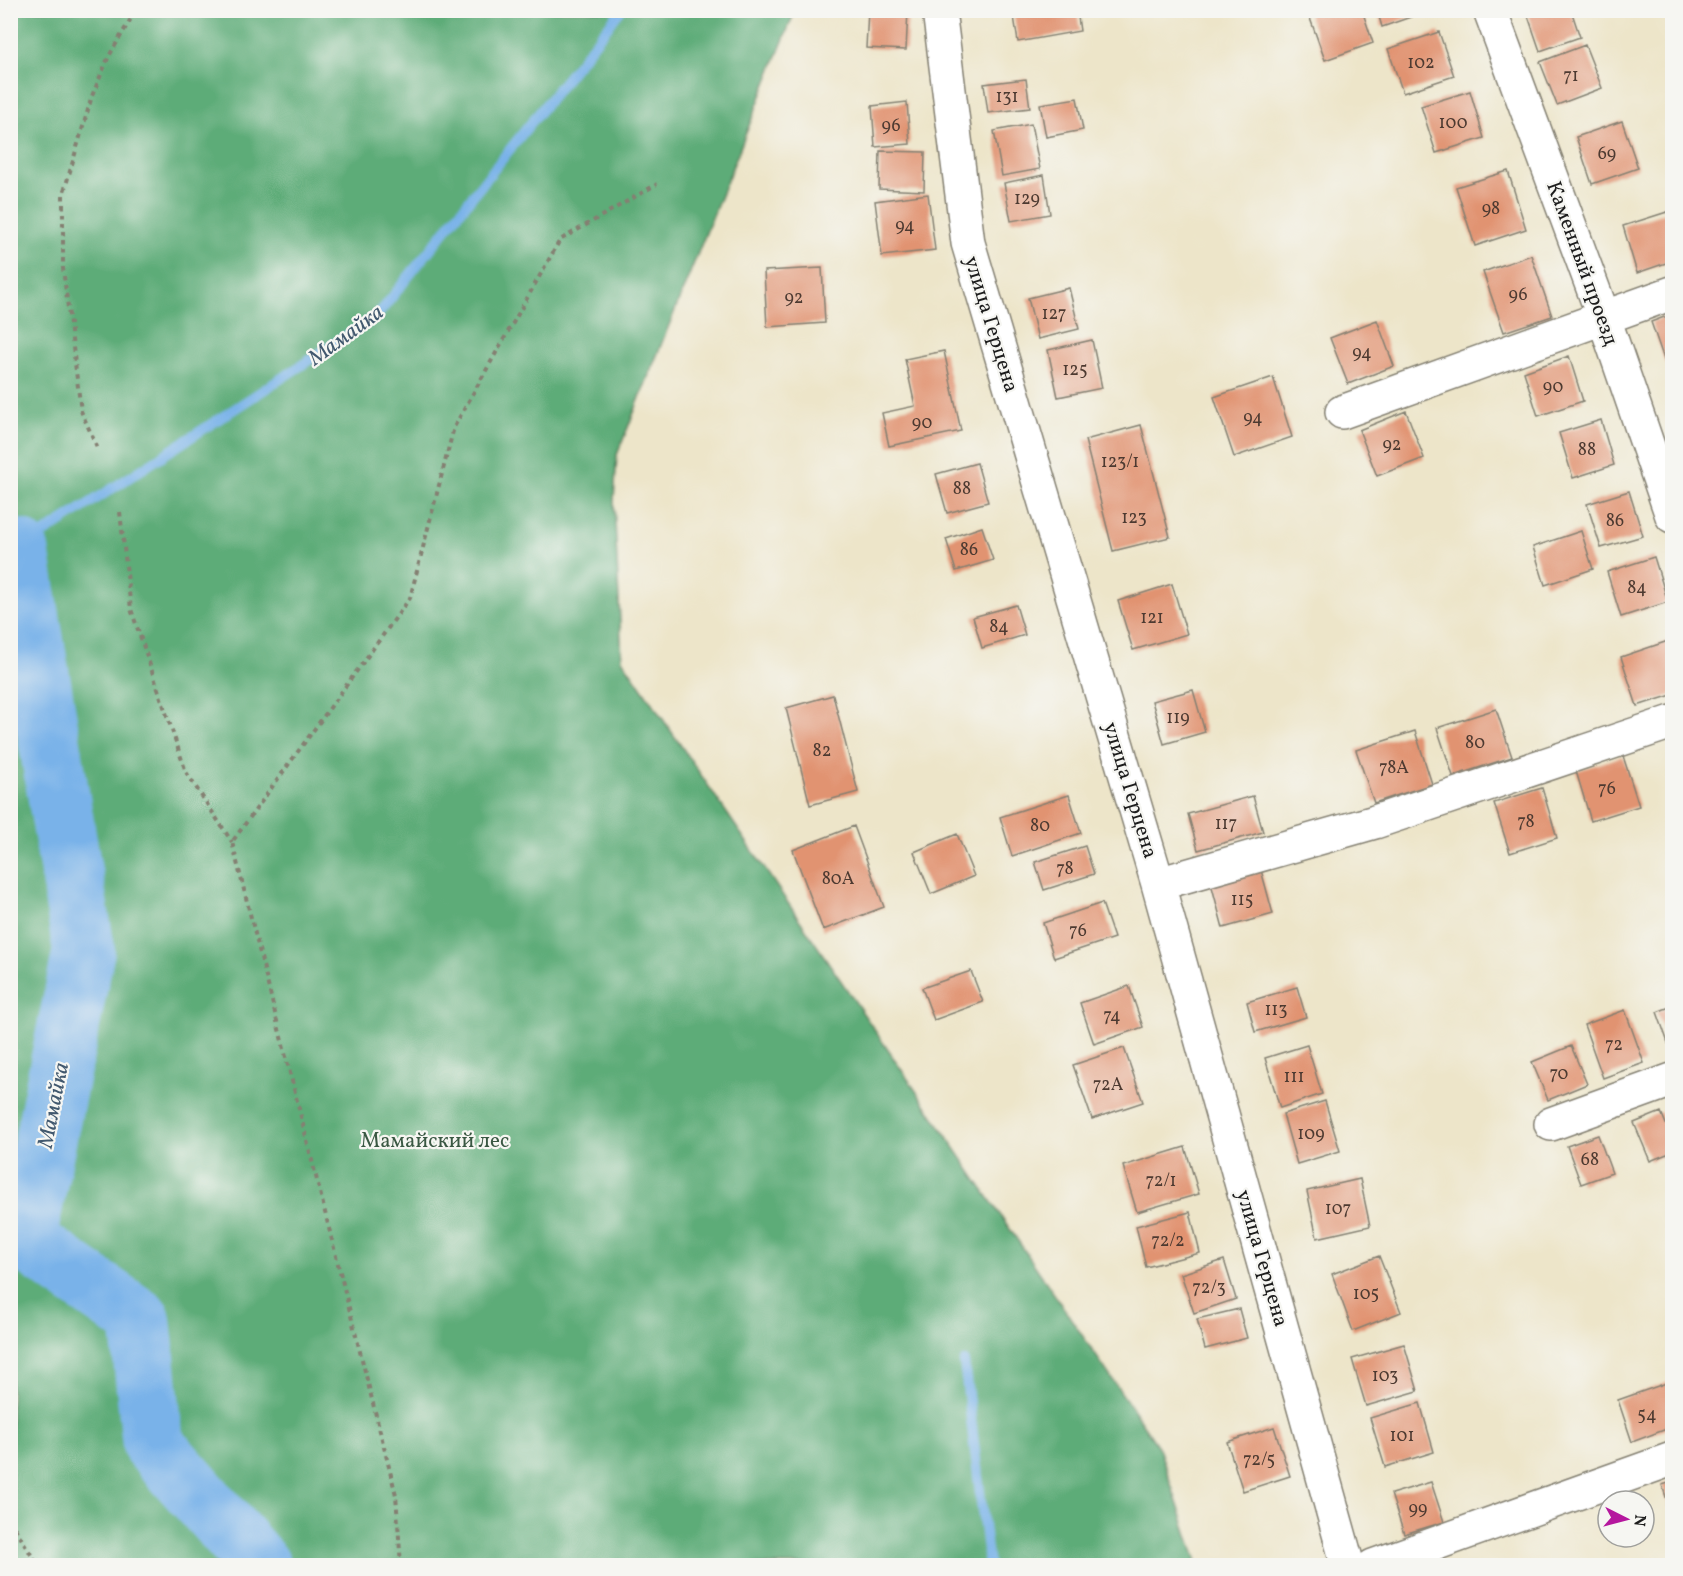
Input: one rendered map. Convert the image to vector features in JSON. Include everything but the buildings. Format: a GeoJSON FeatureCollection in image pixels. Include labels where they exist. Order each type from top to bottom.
{"type":"FeatureCollection","features":[{"type":"Feature","properties":{"kind":"street","name":"улица Герцена"},"geometry":{"type":"LineString","coordinates":[[939,10],[968,243],[1158,884],[1348,1566]]}},
{"type":"Feature","properties":{"kind":"street","name":"Каменный проезд"},"geometry":{"type":"LineString","coordinates":[[1491,10],[1604,318],[1672,516]]}},
{"type":"Feature","properties":{"kind":"street"},"geometry":{"type":"LineString","coordinates":[[1342,412],[1672,293]]}},
{"type":"Feature","properties":{"kind":"street"},"geometry":{"type":"LineString","coordinates":[[1158,884],[1375,822],[1672,722]]}},
{"type":"Feature","properties":{"kind":"street"},"geometry":{"type":"LineString","coordinates":[[1551,1124],[1672,1080]]}},
{"type":"Feature","properties":{"kind":"street"},"geometry":{"type":"LineString","coordinates":[[1373,1566],[1672,1460]]}},
{"type":"Feature","properties":{"kind":"path"},"geometry":{"type":"LineString","coordinates":[[97,447],[81,411],[63,268],[63,195],[92,96],[109,56],[136,10]]}},
{"type":"Feature","properties":{"kind":"path"},"geometry":{"type":"LineString","coordinates":[[232,842],[410,598],[454,427],[560,240],[657,184]]}},
{"type":"Feature","properties":{"kind":"path"},"geometry":{"type":"LineString","coordinates":[[120,512],[131,609],[186,772],[232,842],[396,1495],[402,1566]]}},
{"type":"Feature","properties":{"kind":"path"},"geometry":{"type":"LineString","coordinates":[[10,1520],[38,1566]]}},
{"type":"Feature","properties":{"kind":"green space","name":"Мамайский лес"},"geometry":{"type":"Polygon","coordinates":[[[11,10],[795,11],[617,455],[614,501],[622,659],[1159,1448],[1198,1565],[11,1565],[11,10]]]}},
{"type":"Feature","properties":{"kind":"waterway","name":"Мамайка"},"geometry":{"type":"LineString","coordinates":[[10,535],[18,550],[377,316],[621,10]]}},
{"type":"Feature","properties":{"kind":"waterway","name":"Мамайка"},"geometry":{"type":"LineString","coordinates":[[18,550],[84,950],[25,1240],[140,1320],[153,1444],[260,1566]]}},
{"type":"Feature","properties":{"kind":"waterway"},"geometry":{"type":"LineString","coordinates":[[964,1362],[989,1566]]}}]}
